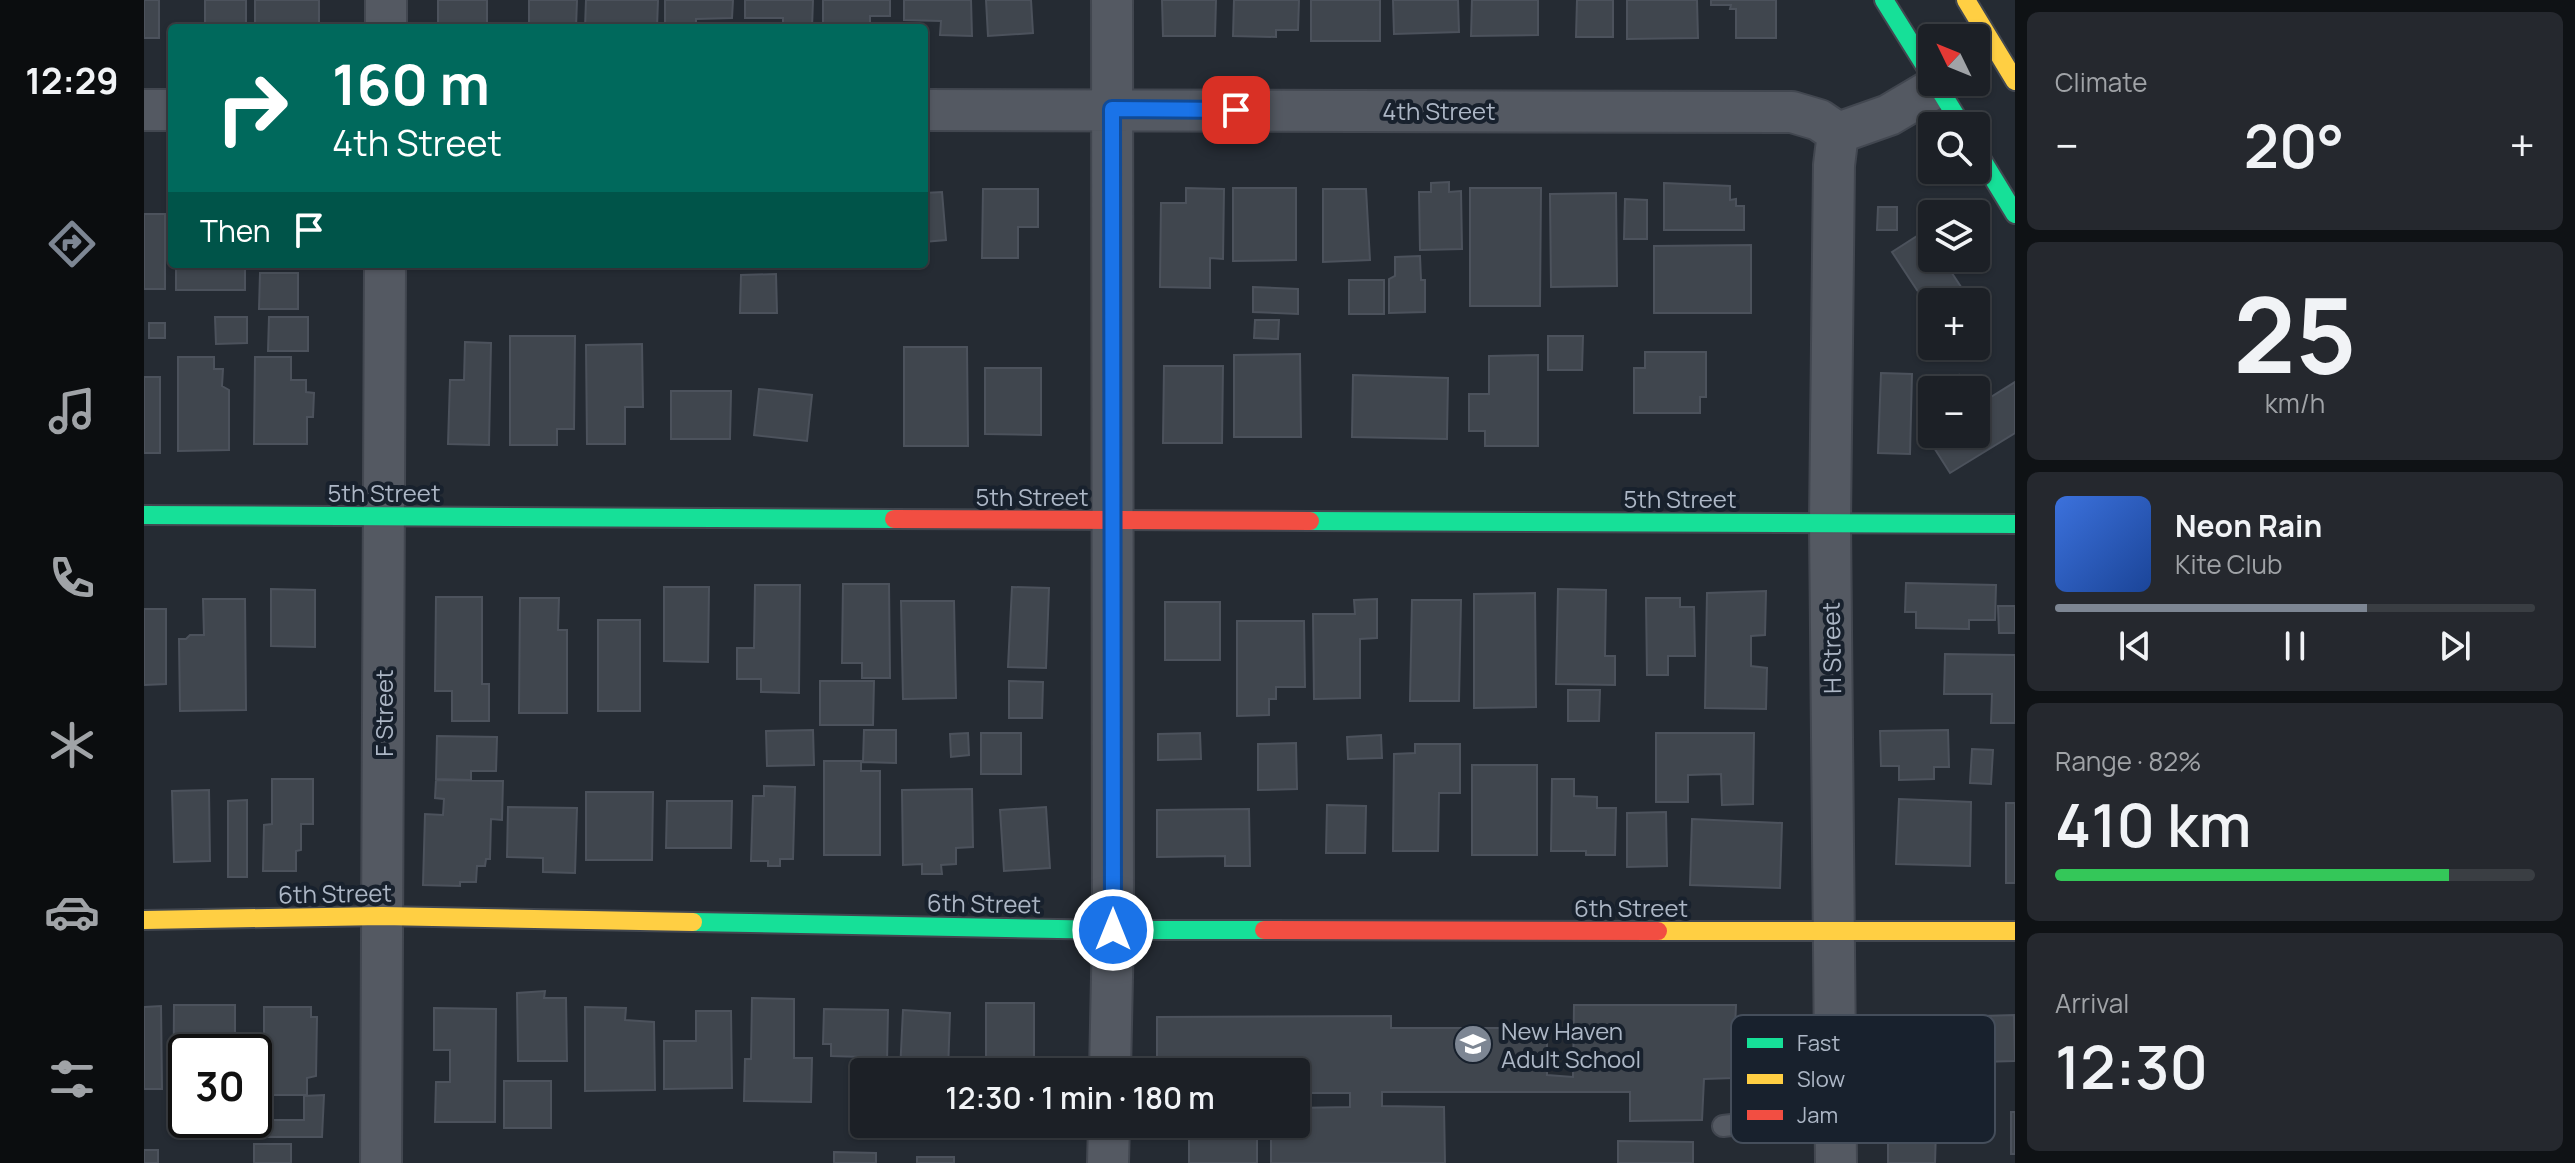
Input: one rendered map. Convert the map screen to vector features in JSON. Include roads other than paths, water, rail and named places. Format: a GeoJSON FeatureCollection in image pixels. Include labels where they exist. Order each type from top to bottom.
{"type":"FeatureCollection","features":[{"type":"Feature","properties":{"kind":"street"},"geometry":{"type":"LineString","coordinates":[[386,0],[386,24]]}},
{"type":"Feature","properties":{"kind":"street"},"geometry":{"type":"LineString","coordinates":[[1110,1058],[1113,930],[1112,0]]}},
{"type":"Feature","properties":{"kind":"street"},"geometry":{"type":"LineString","coordinates":[[1884,0],[1918,55]]}},
{"type":"Feature","properties":{"kind":"street"},"geometry":{"type":"LineString","coordinates":[[1966,0],[2015,81]]}},
{"type":"Feature","properties":{"kind":"street"},"geometry":{"type":"LineString","coordinates":[[1838,133],[1889,115],[1918,94]]}},
{"type":"Feature","properties":{"kind":"street"},"geometry":{"type":"LineString","coordinates":[[144,110],[168,110]]}},
{"type":"Feature","properties":{"kind":"street","name":"4th Street"},"geometry":{"type":"LineString","coordinates":[[928,110],[1792,112],[1819,120],[1838,133]]}},
{"type":"Feature","properties":{"kind":"street","name":"H Street"},"geometry":{"type":"LineString","coordinates":[[1834,1015],[1830,523],[1834,165],[1838,133]]}},
{"type":"Feature","properties":{"kind":"street"},"geometry":{"type":"LineString","coordinates":[[1990,173],[2015,214]]}},
{"type":"Feature","properties":{"kind":"street","name":"F Street"},"geometry":{"type":"LineString","coordinates":[[381,1163],[385,268]]}},
{"type":"Feature","properties":{"kind":"street","name":"5th Street"},"geometry":{"type":"LineString","coordinates":[[144,515],[2015,524]]}},
{"type":"Feature","properties":{"kind":"street","name":"6th Street"},"geometry":{"type":"LineString","coordinates":[[144,920],[382,916],[1113,930],[2015,931]]}},
{"type":"Feature","properties":{"kind":"street"},"geometry":{"type":"LineString","coordinates":[[1108,1163],[1109,1138]]}},
{"type":"Feature","properties":{"kind":"street","name":"H Street"},"geometry":{"type":"LineString","coordinates":[[1836,1143],[1836,1163]]}},
{"type":"Feature","properties":{"kind":"lane"},"geometry":{"type":"LineString","coordinates":[[1723,1126],[1731,1125]]}},
{"type":"Feature","properties":{"kind":"place","name":"New Haven Adult School"},"geometry":{"type":"Point","coordinates":[1473,1044]}}]}
